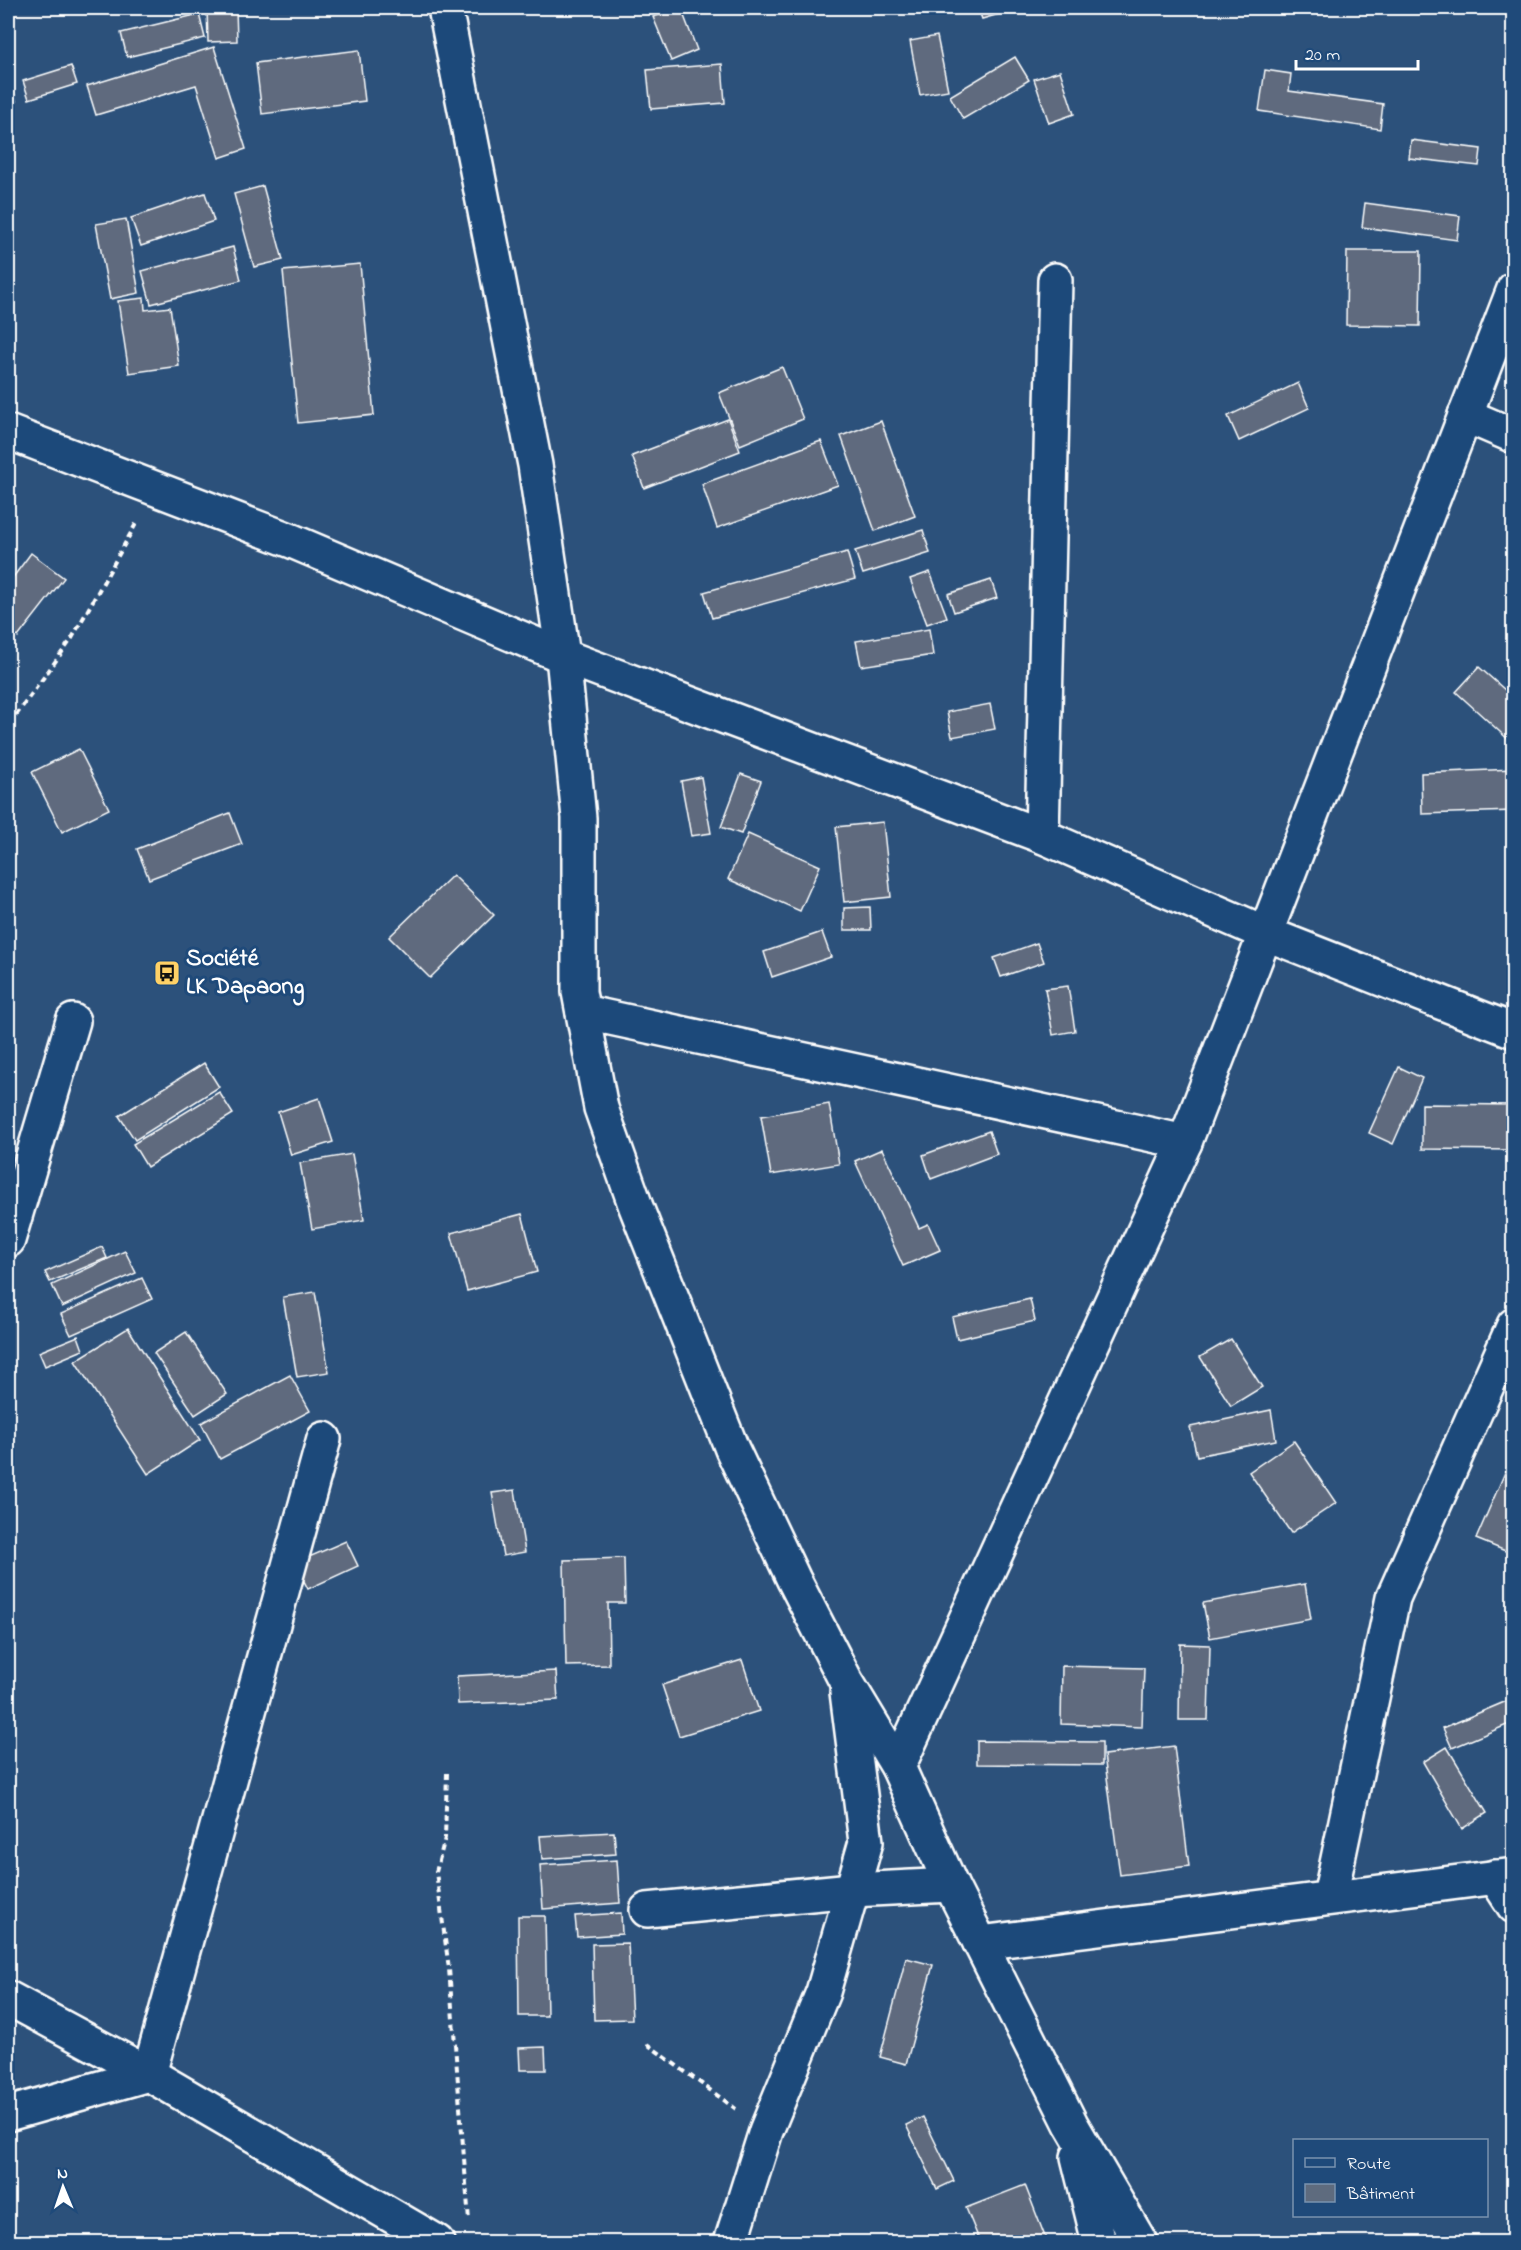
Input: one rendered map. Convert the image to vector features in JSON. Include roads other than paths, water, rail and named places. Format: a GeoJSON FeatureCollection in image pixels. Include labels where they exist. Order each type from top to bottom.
{"type":"FeatureCollection","features":[{"type":"Feature","properties":{"kind":"street"},"geometry":{"type":"LineString","coordinates":[[445,8],[486,227],[535,465],[563,656],[579,818],[579,992],[601,1108],[640,1218],[732,1449],[794,1580],[846,1681],[898,1767],[951,1885],[1071,2124],[1140,2242]]}},
{"type":"Feature","properties":{"kind":"street"},"geometry":{"type":"LineString","coordinates":[[1042,836],[1055,280]]}},
{"type":"Feature","properties":{"kind":"street"},"geometry":{"type":"LineString","coordinates":[[898,1767],[1185,1142],[1514,289]]}},
{"type":"Feature","properties":{"kind":"street"},"geometry":{"type":"LineString","coordinates":[[1465,415],[1514,436]]}},
{"type":"Feature","properties":{"kind":"street"},"geometry":{"type":"LineString","coordinates":[[8,432],[292,541],[563,656],[1042,836],[1267,934],[1514,1031]]}},
{"type":"Feature","properties":{"kind":"street"},"geometry":{"type":"LineString","coordinates":[[583,1012],[1185,1142]]}},
{"type":"Feature","properties":{"kind":"street"},"geometry":{"type":"LineString","coordinates":[[8,1240],[73,1021]]}},
{"type":"Feature","properties":{"kind":"street"},"geometry":{"type":"LineString","coordinates":[[1330,1897],[1394,1598],[1514,1325]]}},
{"type":"Feature","properties":{"kind":"street"},"geometry":{"type":"LineString","coordinates":[[149,2074],[324,1439]]}},
{"type":"Feature","properties":{"kind":"street"},"geometry":{"type":"LineString","coordinates":[[731,2242],[766,2131],[823,1992],[866,1842],[846,1681]]}},
{"type":"Feature","properties":{"kind":"street"},"geometry":{"type":"LineString","coordinates":[[980,1943],[1504,1876],[1514,1906]]}},
{"type":"Feature","properties":{"kind":"street"},"geometry":{"type":"LineString","coordinates":[[647,1910],[852,1890],[951,1885]]}},
{"type":"Feature","properties":{"kind":"street"},"geometry":{"type":"LineString","coordinates":[[8,1998],[149,2074],[437,2242]]}},
{"type":"Feature","properties":{"kind":"street"},"geometry":{"type":"LineString","coordinates":[[8,2114],[149,2074]]}},
{"type":"Feature","properties":{"kind":"street"},"geometry":{"type":"LineString","coordinates":[[1071,2124],[1099,2242]]}},
{"type":"Feature","properties":{"kind":"place","name":"Société LK Dapaong"},"geometry":{"type":"Point","coordinates":[167,973]}}]}
